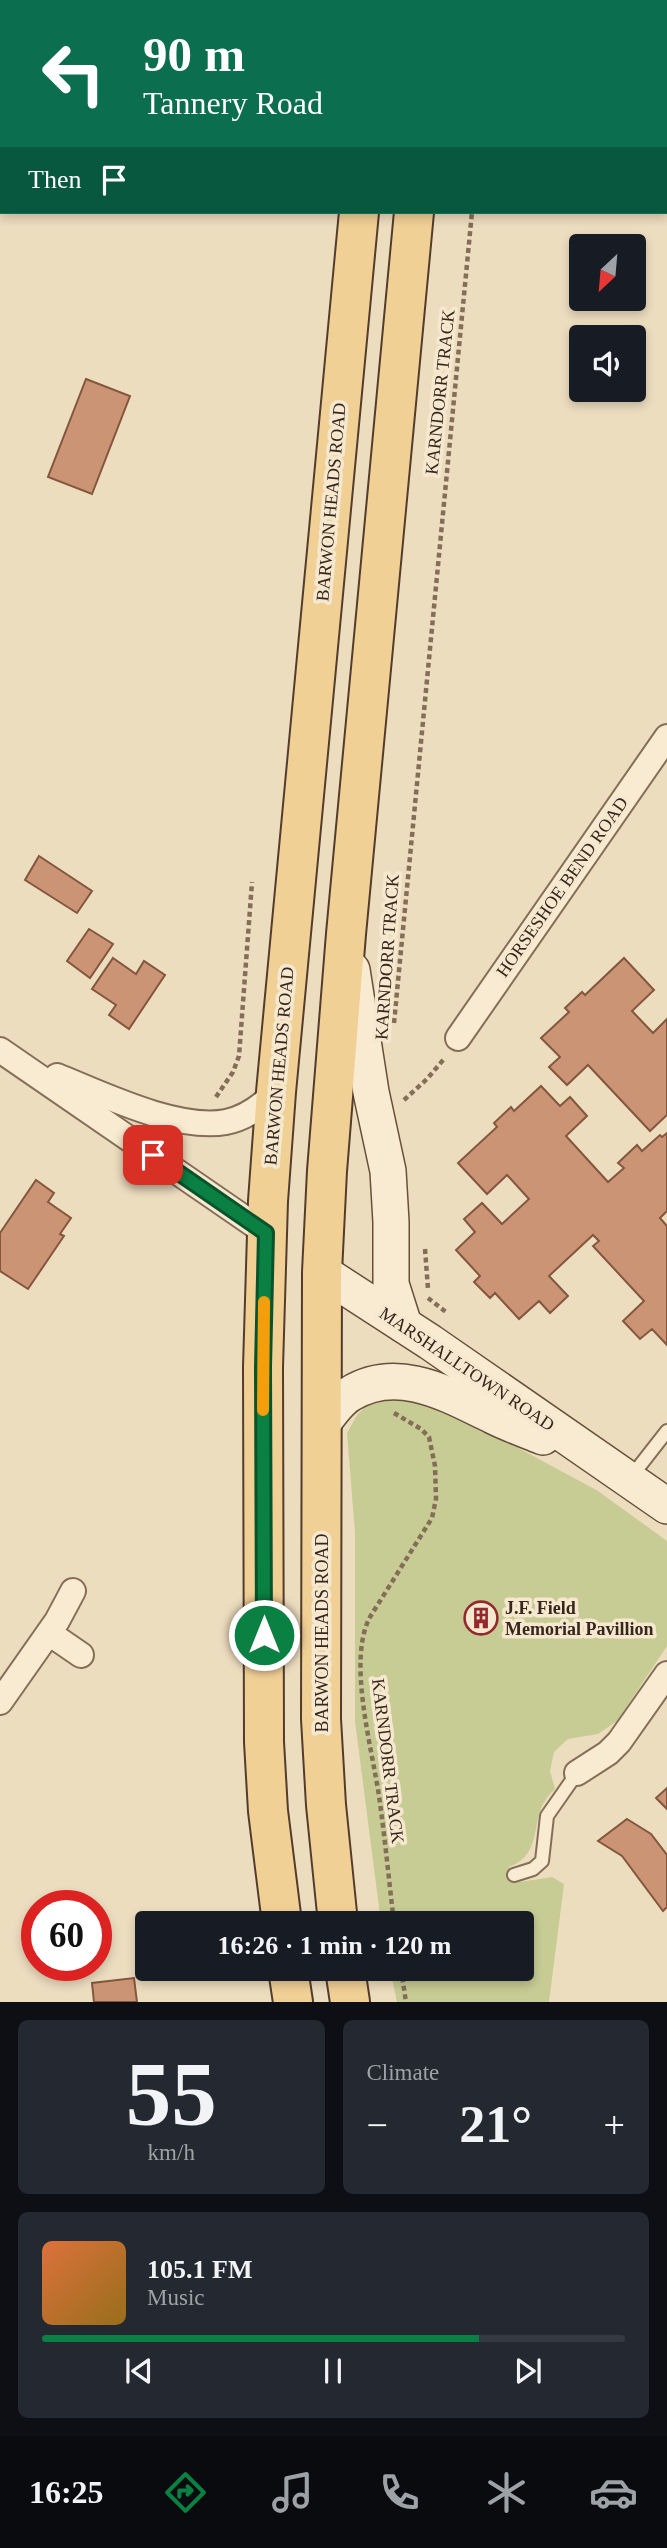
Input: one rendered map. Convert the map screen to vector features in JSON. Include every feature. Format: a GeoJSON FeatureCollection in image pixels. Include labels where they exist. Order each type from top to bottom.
{"type":"FeatureCollection","features":[{"type":"Feature","properties":{"kind":"main road","name":"BARWON HEADS ROAD"},"geometry":{"type":"LineString","coordinates":[[280,1911],[268,1811],[264,1742],[263,1367],[266,1233],[276,1092],[359,214]]}},
{"type":"Feature","properties":{"kind":"main road","name":"BARWON HEADS ROAD"},"geometry":{"type":"LineString","coordinates":[[337,1911],[321,1719],[322,1272],[327,1171],[346,934],[414,214]]}},
{"type":"Feature","properties":{"kind":"main road","name":"MARSHALLTOWN ROAD"},"geometry":{"type":"LineString","coordinates":[[266,1233],[322,1272]]}},
{"type":"Feature","properties":{"kind":"main road"},"geometry":{"type":"LineString","coordinates":[[290,1981],[293,2002]]}},
{"type":"Feature","properties":{"kind":"main road"},"geometry":{"type":"LineString","coordinates":[[347,1981],[350,2002]]}},
{"type":"Feature","properties":{"kind":"street","name":"HORSESHOE BEND ROAD"},"geometry":{"type":"LineString","coordinates":[[458,1038],[667,737]]}},
{"type":"Feature","properties":{"kind":"street"},"geometry":{"type":"LineString","coordinates":[[346,934],[368,1079],[388,1171],[391,1284],[404,1325]]}},
{"type":"Feature","properties":{"kind":"street"},"geometry":{"type":"LineString","coordinates":[[8,1055],[149,1112],[194,1122],[218,1123],[233,1120],[253,1111],[276,1092]]}},
{"type":"Feature","properties":{"kind":"street"},"geometry":{"type":"LineString","coordinates":[[8,1055],[266,1233]]}},
{"type":"Feature","properties":{"kind":"street","name":"MARSHALLTOWN ROAD"},"geometry":{"type":"LineString","coordinates":[[322,1272],[404,1325],[667,1506]]}},
{"type":"Feature","properties":{"kind":"street"},"geometry":{"type":"LineString","coordinates":[[321,1426],[347,1395],[384,1383],[406,1382],[439,1390],[617,1471]]}},
{"type":"Feature","properties":{"kind":"street"},"geometry":{"type":"LineString","coordinates":[[0,1702],[49,1633],[73,1591]]}},
{"type":"Feature","properties":{"kind":"street"},"geometry":{"type":"LineString","coordinates":[[49,1633],[81,1655]]}},
{"type":"Feature","properties":{"kind":"street"},"geometry":{"type":"LineString","coordinates":[[577,1773],[620,1742],[667,1674]]}},
{"type":"Feature","properties":{"kind":"street"},"geometry":{"type":"LineString","coordinates":[[352,1981],[362,2002]]}},
{"type":"Feature","properties":{"kind":"lane"},"geometry":{"type":"LineString","coordinates":[[617,1471],[667,1431]]}},
{"type":"Feature","properties":{"kind":"lane"},"geometry":{"type":"LineString","coordinates":[[514,1875],[533,1869],[542,1861],[547,1816],[577,1773]]}},
{"type":"Feature","properties":{"kind":"path","name":"KARNDORR TRACK"},"geometry":{"type":"LineString","coordinates":[[394,1026],[472,214]]}},
{"type":"Feature","properties":{"kind":"path"},"geometry":{"type":"LineString","coordinates":[[400,1091],[403,1101],[427,1079],[458,1038]]}},
{"type":"Feature","properties":{"kind":"path"},"geometry":{"type":"LineString","coordinates":[[425,1246],[428,1298],[449,1314]]}},
{"type":"Feature","properties":{"kind":"path","name":"KARNDORR TRACK"},"geometry":{"type":"LineString","coordinates":[[384,1383],[393,1413],[421,1429],[429,1437],[436,1485],[432,1518],[370,1617],[361,1646],[365,1719],[379,1794],[393,1911]]}},
{"type":"Feature","properties":{"kind":"path"},"geometry":{"type":"LineString","coordinates":[[403,1981],[406,2002]]}},
{"type":"Feature","properties":{"kind":"green space"},"geometry":{"type":"Polygon","coordinates":[[[400,1396],[469,1419],[598,1491],[667,1541],[667,1646],[617,1721],[598,1734],[568,1739],[554,1752],[550,1771],[555,1789],[541,1810],[533,1843],[528,1852],[509,1867],[513,1883],[552,1877],[564,1884],[549,2002],[397,2002],[393,1981],[534,1981],[534,1911],[379,1911],[355,1721],[355,1532],[347,1433],[357,1415],[367,1405],[400,1396]]]}},
{"type":"Feature","properties":{"kind":"building"},"geometry":{"type":"Polygon","coordinates":[[[86,379],[130,396],[92,494],[48,477],[86,379]]]}},
{"type":"Feature","properties":{"kind":"building"},"geometry":{"type":"Polygon","coordinates":[[[39,856],[92,891],[77,913],[25,880],[39,856]]]}},
{"type":"Feature","properties":{"kind":"building"},"geometry":{"type":"Polygon","coordinates":[[[89,929],[113,944],[90,978],[67,961],[89,929]]]}},
{"type":"Feature","properties":{"kind":"building"},"geometry":{"type":"Polygon","coordinates":[[[113,958],[136,974],[144,961],[165,975],[129,1029],[109,1015],[116,1005],[92,989],[113,958]]]}},
{"type":"Feature","properties":{"kind":"building"},"geometry":{"type":"Polygon","coordinates":[[[624,958],[654,990],[632,1011],[653,1033],[667,1019],[667,1115],[650,1131],[588,1065],[567,1085],[549,1067],[560,1057],[541,1038],[569,1012],[565,1008],[582,992],[585,995],[624,958]]]}},
{"type":"Feature","properties":{"kind":"building"},"geometry":{"type":"Polygon","coordinates":[[[541,1086],[560,1106],[570,1097],[587,1116],[566,1136],[608,1182],[624,1168],[618,1163],[637,1145],[642,1151],[660,1135],[662,1137],[667,1133],[667,1211],[660,1218],[667,1226],[667,1345],[652,1329],[640,1339],[623,1321],[644,1301],[593,1246],[599,1241],[593,1235],[549,1276],[568,1296],[550,1313],[539,1301],[519,1319],[495,1293],[490,1298],[474,1282],[480,1276],[456,1250],[475,1232],[464,1219],[482,1203],[502,1224],[529,1199],[507,1175],[487,1194],[458,1163],[497,1127],[494,1123],[511,1107],[514,1111],[541,1086]]]}},
{"type":"Feature","properties":{"kind":"building"},"geometry":{"type":"Polygon","coordinates":[[[36,1180],[54,1193],[48,1202],[71,1218],[60,1234],[64,1236],[28,1289],[0,1271],[0,1233],[36,1180]]]}},
{"type":"Feature","properties":{"kind":"building","name":"J.F. Field Memorial Pavillion"},"geometry":{"type":"Polygon","coordinates":[[[482,1605],[492,1611],[479,1631],[469,1624],[482,1605]]]}},
{"type":"Feature","properties":{"kind":"building"},"geometry":{"type":"Polygon","coordinates":[[[667,1788],[667,1809],[656,1798],[667,1788]]]}},
{"type":"Feature","properties":{"kind":"building"},"geometry":{"type":"Polygon","coordinates":[[[627,1819],[651,1834],[667,1855],[667,1907],[663,1911],[622,1856],[598,1841],[627,1819]]]}},
{"type":"Feature","properties":{"kind":"building"},"geometry":{"type":"Polygon","coordinates":[[[134,1978],[137,2002],[94,2002],[92,1983],[134,1978]]]}},
{"type":"Feature","properties":{"kind":"slow traffic"},"geometry":{"type":"LineString","coordinates":[[263,1410],[264,1302]]}},
{"type":"Feature","properties":{"kind":"place","name":"J.F. Field Memorial Pavillion"},"geometry":{"type":"Point","coordinates":[481,1618]}},
{"type":"Feature","properties":{"kind":"route"},"geometry":{"type":"LineString","coordinates":[[153,1155],[266,1233],[263,1367],[264,1635]]}}]}
